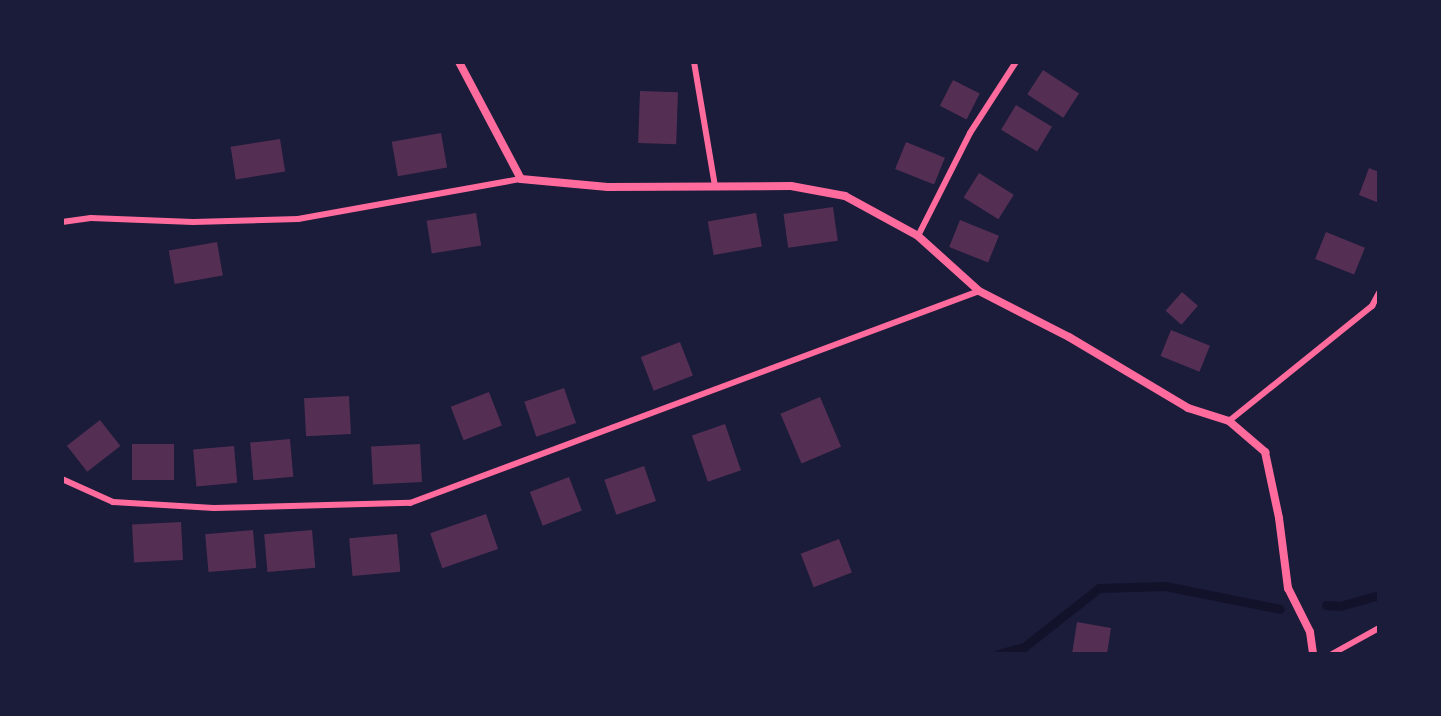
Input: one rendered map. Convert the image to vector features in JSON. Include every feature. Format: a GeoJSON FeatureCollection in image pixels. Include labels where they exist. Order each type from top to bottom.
{"type":"FeatureCollection","features":[{"type":"Feature","properties":{"kind":"street"},"geometry":{"type":"LineString","coordinates":[[459,62],[521,179],[608,187],[791,186],[845,196],[918,236],[979,291],[1069,337],[1188,408],[1229,421],[1265,452],[1279,518],[1288,588],[1310,632],[1313,654]]}},
{"type":"Feature","properties":{"kind":"lane"},"geometry":{"type":"LineString","coordinates":[[694,62],[715,186]]}},
{"type":"Feature","properties":{"kind":"lane"},"geometry":{"type":"LineString","coordinates":[[918,236],[970,133],[1016,62]]}},
{"type":"Feature","properties":{"kind":"lane"},"geometry":{"type":"LineString","coordinates":[[62,222],[91,218],[193,222],[298,219],[521,179]]}},
{"type":"Feature","properties":{"kind":"lane"},"geometry":{"type":"LineString","coordinates":[[62,479],[113,502],[142,504],[214,508],[410,503],[979,291]]}},
{"type":"Feature","properties":{"kind":"lane"},"geometry":{"type":"LineString","coordinates":[[1229,421],[1372,306],[1379,293]]}},
{"type":"Feature","properties":{"kind":"lane"},"geometry":{"type":"LineString","coordinates":[[1332,654],[1379,628]]}},
{"type":"Feature","properties":{"kind":"building"},"geometry":{"type":"Polygon","coordinates":[[[1043,70],[1079,93],[1063,118],[1027,94],[1043,70]]]}},
{"type":"Feature","properties":{"kind":"building"},"geometry":{"type":"Polygon","coordinates":[[[953,80],[980,94],[967,119],[940,106],[953,80]]]}},
{"type":"Feature","properties":{"kind":"building"},"geometry":{"type":"Polygon","coordinates":[[[640,91],[678,92],[676,144],[638,143],[640,91]]]}},
{"type":"Feature","properties":{"kind":"building"},"geometry":{"type":"Polygon","coordinates":[[[1016,105],[1052,127],[1037,151],[1001,130],[1016,105]]]}},
{"type":"Feature","properties":{"kind":"building"},"geometry":{"type":"Polygon","coordinates":[[[441,133],[447,167],[398,176],[392,142],[441,133]]]}},
{"type":"Feature","properties":{"kind":"building"},"geometry":{"type":"Polygon","coordinates":[[[280,139],[285,172],[236,179],[231,147],[280,139]]]}},
{"type":"Feature","properties":{"kind":"building"},"geometry":{"type":"Polygon","coordinates":[[[906,142],[945,158],[934,185],[895,169],[906,142]]]}},
{"type":"Feature","properties":{"kind":"building"},"geometry":{"type":"Polygon","coordinates":[[[1369,168],[1379,172],[1379,203],[1359,195],[1369,168]]]}},
{"type":"Feature","properties":{"kind":"building"},"geometry":{"type":"Polygon","coordinates":[[[979,173],[1014,195],[998,219],[964,198],[979,173]]]}},
{"type":"Feature","properties":{"kind":"building"},"geometry":{"type":"Polygon","coordinates":[[[833,207],[838,241],[788,248],[783,214],[833,207]]]}},
{"type":"Feature","properties":{"kind":"building"},"geometry":{"type":"Polygon","coordinates":[[[476,213],[481,246],[432,253],[427,221],[476,213]]]}},
{"type":"Feature","properties":{"kind":"building"},"geometry":{"type":"Polygon","coordinates":[[[756,213],[762,246],[714,255],[708,222],[756,213]]]}},
{"type":"Feature","properties":{"kind":"building"},"geometry":{"type":"Polygon","coordinates":[[[960,220],[999,236],[988,263],[949,247],[960,220]]]}},
{"type":"Feature","properties":{"kind":"building"},"geometry":{"type":"Polygon","coordinates":[[[1326,232],[1365,248],[1354,275],[1315,259],[1326,232]]]}},
{"type":"Feature","properties":{"kind":"building"},"geometry":{"type":"Polygon","coordinates":[[[217,242],[223,275],[175,284],[169,251],[217,242]]]}},
{"type":"Feature","properties":{"kind":"building"},"geometry":{"type":"Polygon","coordinates":[[[1182,292],[1198,306],[1181,325],[1166,311],[1182,292]]]}},
{"type":"Feature","properties":{"kind":"building"},"geometry":{"type":"Polygon","coordinates":[[[1171,330],[1210,346],[1199,372],[1161,356],[1171,330]]]}},
{"type":"Feature","properties":{"kind":"building"},"geometry":{"type":"Polygon","coordinates":[[[680,342],[693,376],[654,391],[641,357],[680,342]]]}},
{"type":"Feature","properties":{"kind":"building"},"geometry":{"type":"Polygon","coordinates":[[[564,388],[576,423],[536,437],[524,402],[564,388]]]}},
{"type":"Feature","properties":{"kind":"building"},"geometry":{"type":"Polygon","coordinates":[[[489,392],[502,426],[464,440],[451,407],[489,392]]]}},
{"type":"Feature","properties":{"kind":"building"},"geometry":{"type":"Polygon","coordinates":[[[349,396],[351,434],[306,436],[304,398],[349,396]]]}},
{"type":"Feature","properties":{"kind":"building"},"geometry":{"type":"Polygon","coordinates":[[[820,397],[841,447],[802,464],[780,414],[820,397]]]}},
{"type":"Feature","properties":{"kind":"building"},"geometry":{"type":"Polygon","coordinates":[[[100,420],[120,446],[87,472],[67,446],[100,420]]]}},
{"type":"Feature","properties":{"kind":"building"},"geometry":{"type":"Polygon","coordinates":[[[725,424],[741,470],[708,482],[692,435],[725,424]]]}},
{"type":"Feature","properties":{"kind":"building"},"geometry":{"type":"Polygon","coordinates":[[[290,439],[293,477],[253,480],[250,442],[290,439]]]}},
{"type":"Feature","properties":{"kind":"building"},"geometry":{"type":"Polygon","coordinates":[[[132,444],[174,444],[174,480],[132,480],[132,444]]]}},
{"type":"Feature","properties":{"kind":"building"},"geometry":{"type":"Polygon","coordinates":[[[420,444],[422,482],[373,485],[371,447],[420,444]]]}},
{"type":"Feature","properties":{"kind":"building"},"geometry":{"type":"Polygon","coordinates":[[[234,446],[237,483],[196,486],[193,450],[234,446]]]}},
{"type":"Feature","properties":{"kind":"building"},"geometry":{"type":"Polygon","coordinates":[[[644,466],[656,501],[616,515],[604,480],[644,466]]]}},
{"type":"Feature","properties":{"kind":"building"},"geometry":{"type":"Polygon","coordinates":[[[569,477],[582,511],[543,526],[530,492],[569,477]]]}},
{"type":"Feature","properties":{"kind":"building"},"geometry":{"type":"Polygon","coordinates":[[[486,514],[498,549],[442,568],[430,533],[486,514]]]}},
{"type":"Feature","properties":{"kind":"building"},"geometry":{"type":"Polygon","coordinates":[[[181,522],[183,560],[134,563],[132,525],[181,522]]]}},
{"type":"Feature","properties":{"kind":"building"},"geometry":{"type":"Polygon","coordinates":[[[253,530],[256,568],[208,572],[205,534],[253,530]]]}},
{"type":"Feature","properties":{"kind":"building"},"geometry":{"type":"Polygon","coordinates":[[[312,530],[315,568],[267,572],[264,534],[312,530]]]}},
{"type":"Feature","properties":{"kind":"building"},"geometry":{"type":"Polygon","coordinates":[[[397,534],[400,572],[352,576],[349,538],[397,534]]]}},
{"type":"Feature","properties":{"kind":"building"},"geometry":{"type":"Polygon","coordinates":[[[839,539],[852,573],[814,587],[801,554],[839,539]]]}},
{"type":"Feature","properties":{"kind":"building"},"geometry":{"type":"Polygon","coordinates":[[[1077,622],[1111,628],[1107,654],[1072,654],[1077,622]]]}},
{"type":"Feature","properties":{"kind":"waterway"},"geometry":{"type":"LineString","coordinates":[[998,654],[1024,647],[1099,588],[1165,586],[1280,609]]}},
{"type":"Feature","properties":{"kind":"waterway"},"geometry":{"type":"LineString","coordinates":[[1326,605],[1340,606],[1379,595]]}}]}
